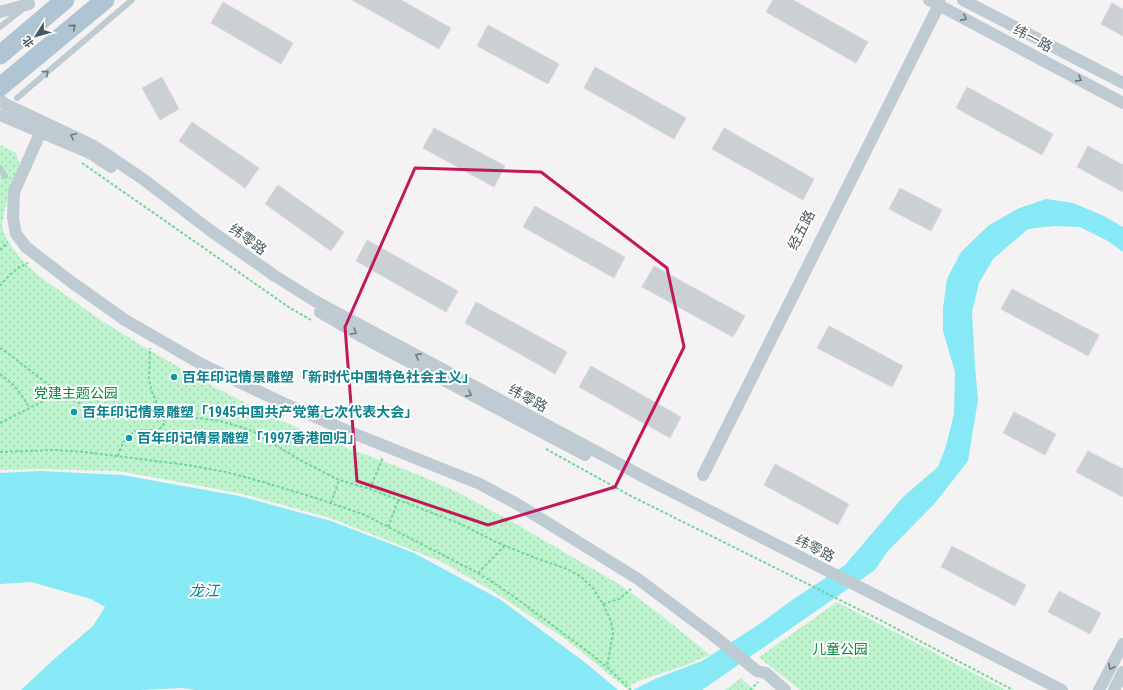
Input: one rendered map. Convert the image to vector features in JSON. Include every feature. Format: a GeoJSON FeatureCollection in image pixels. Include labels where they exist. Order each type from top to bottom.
{"type":"FeatureCollection","features":[{"type":"Feature","properties":{"kind":"main road"},"geometry":{"type":"LineString","coordinates":[[0,55],[65,0]]}},
{"type":"Feature","properties":{"kind":"main road"},"geometry":{"type":"LineString","coordinates":[[0,87],[105,0]]}},
{"type":"Feature","properties":{"kind":"street","name":"纬一路"},"geometry":{"type":"LineString","coordinates":[[964,0],[1123,83]]}},
{"type":"Feature","properties":{"kind":"street","name":"纬一路"},"geometry":{"type":"LineString","coordinates":[[934,1],[1123,103]]}},
{"type":"Feature","properties":{"kind":"street","name":"经五路"},"geometry":{"type":"LineString","coordinates":[[700,474],[934,1]]}},
{"type":"Feature","properties":{"kind":"street"},"geometry":{"type":"LineString","coordinates":[[0,12],[31,2]]}},
{"type":"Feature","properties":{"kind":"street","name":"纬零路"},"geometry":{"type":"LineString","coordinates":[[0,100],[5,104],[94,146],[143,179],[275,276],[315,301],[654,483],[1062,690]]}},
{"type":"Feature","properties":{"kind":"street","name":"纬零路"},"geometry":{"type":"LineString","coordinates":[[0,115],[90,153],[138,183],[271,281],[311,307],[364,338],[651,490],[1043,690]]}},
{"type":"Feature","properties":{"kind":"street"},"geometry":{"type":"LineString","coordinates":[[38,138],[14,192],[13,218],[16,234],[26,247],[40,258],[119,316],[204,365],[283,403],[350,432],[480,484],[517,504],[638,580],[714,636],[757,671],[766,673],[785,690]]}},
{"type":"Feature","properties":{"kind":"street"},"geometry":{"type":"LineString","coordinates":[[1099,690],[1123,644]]}},
{"type":"Feature","properties":{"kind":"street"},"geometry":{"type":"LineString","coordinates":[[1114,690],[1123,672]]}},
{"type":"Feature","properties":{"kind":"lane"},"geometry":{"type":"LineString","coordinates":[[17,98],[132,0]]}},
{"type":"Feature","properties":{"kind":"lane"},"geometry":{"type":"LineString","coordinates":[[0,27],[31,2]]}},
{"type":"Feature","properties":{"kind":"lane"},"geometry":{"type":"LineString","coordinates":[[0,168],[5,176]]}},
{"type":"Feature","properties":{"kind":"path"},"geometry":{"type":"LineString","coordinates":[[0,286],[20,266],[40,258]]}},
{"type":"Feature","properties":{"kind":"path"},"geometry":{"type":"LineString","coordinates":[[118,456],[120,446],[136,432],[158,430],[163,427],[165,422],[152,392],[150,380],[150,335]]}},
{"type":"Feature","properties":{"kind":"path"},"geometry":{"type":"LineString","coordinates":[[0,348],[59,393],[91,408],[108,413],[161,414],[220,421],[254,432],[300,460],[339,480],[370,489],[461,524],[505,545],[567,569],[580,576],[593,588],[611,621],[613,633],[607,667]]}},
{"type":"Feature","properties":{"kind":"path"},"geometry":{"type":"LineString","coordinates":[[0,374],[16,388],[29,408]]}},
{"type":"Feature","properties":{"kind":"path"},"geometry":{"type":"LineString","coordinates":[[0,423],[59,393]]}},
{"type":"Feature","properties":{"kind":"path"},"geometry":{"type":"LineString","coordinates":[[370,489],[387,446]]}},
{"type":"Feature","properties":{"kind":"path"},"geometry":{"type":"LineString","coordinates":[[0,452],[54,450],[84,452],[188,465],[226,472],[263,482],[364,515],[478,573],[524,604],[607,667],[631,690]]}},
{"type":"Feature","properties":{"kind":"path"},"geometry":{"type":"LineString","coordinates":[[331,503],[339,480]]}},
{"type":"Feature","properties":{"kind":"path"},"geometry":{"type":"LineString","coordinates":[[388,527],[398,501]]}},
{"type":"Feature","properties":{"kind":"path"},"geometry":{"type":"LineString","coordinates":[[478,573],[505,545]]}},
{"type":"Feature","properties":{"kind":"path"},"geometry":{"type":"LineString","coordinates":[[603,604],[619,599],[628,592],[638,580]]}},
{"type":"Feature","properties":{"kind":"highlighted area"},"geometry":{"type":"Polygon","coordinates":[[[415,168],[541,172],[667,268],[684,347],[615,487],[488,525],[357,481],[345,327],[415,168]]]}},
{"type":"Feature","properties":{"kind":"green space","name":"党建主题公园"},"geometry":{"type":"Polygon","coordinates":[[[0,145],[16,153],[20,166],[15,184],[6,205],[2,226],[6,238],[21,259],[39,276],[99,319],[203,381],[275,418],[332,442],[417,474],[461,494],[509,520],[622,586],[710,655],[644,679],[626,688],[567,640],[494,592],[440,561],[330,518],[239,493],[119,471],[40,469],[0,470],[0,145]]]}},
{"type":"Feature","properties":{"kind":"green space","name":"儿童公园"},"geometry":{"type":"Polygon","coordinates":[[[837,602],[1006,690],[800,690],[759,657],[837,602]]]}},
{"type":"Feature","properties":{"kind":"green space"},"geometry":{"type":"Polygon","coordinates":[[[741,678],[754,690],[725,690],[741,678]]]}},
{"type":"Feature","properties":{"kind":"water"},"geometry":{"type":"Polygon","coordinates":[[[1046,199],[1073,203],[1104,216],[1123,227],[1123,252],[1108,241],[1080,227],[1054,226],[1028,229],[993,259],[979,283],[972,312],[978,400],[968,461],[935,503],[887,552],[875,570],[702,690],[633,690],[655,679],[702,661],[761,623],[792,600],[845,565],[904,496],[938,467],[946,446],[954,414],[955,372],[943,331],[943,308],[947,279],[961,252],[988,226],[1017,209],[1046,199]]]}},
{"type":"Feature","properties":{"kind":"water","name":"龙江"},"geometry":{"type":"Polygon","coordinates":[[[40,471],[122,475],[239,496],[331,521],[414,553],[501,600],[587,664],[618,690],[196,690],[182,688],[140,690],[21,690],[93,626],[105,607],[91,599],[31,582],[0,584],[0,473],[40,471]]]}},
{"type":"Feature","properties":{"kind":"building"},"geometry":{"type":"Polygon","coordinates":[[[352,0],[401,0],[451,28],[439,49],[352,0]]]}},
{"type":"Feature","properties":{"kind":"building"},"geometry":{"type":"Polygon","coordinates":[[[773,0],[793,0],[868,42],[856,63],[766,12],[773,0]]]}},
{"type":"Feature","properties":{"kind":"building"},"geometry":{"type":"Polygon","coordinates":[[[223,2],[293,43],[281,64],[211,23],[223,2]]]}},
{"type":"Feature","properties":{"kind":"building"},"geometry":{"type":"Polygon","coordinates":[[[1112,3],[1123,9],[1123,36],[1101,24],[1112,3]]]}},
{"type":"Feature","properties":{"kind":"building"},"geometry":{"type":"Polygon","coordinates":[[[488,25],[559,64],[548,84],[477,46],[488,25]]]}},
{"type":"Feature","properties":{"kind":"building"},"geometry":{"type":"Polygon","coordinates":[[[595,67],[686,118],[674,139],[584,88],[595,67]]]}},
{"type":"Feature","properties":{"kind":"building"},"geometry":{"type":"Polygon","coordinates":[[[162,77],[179,109],[160,120],[142,88],[162,77]]]}},
{"type":"Feature","properties":{"kind":"building"},"geometry":{"type":"Polygon","coordinates":[[[967,87],[1053,134],[1042,155],[956,108],[967,87]]]}},
{"type":"Feature","properties":{"kind":"building"},"geometry":{"type":"Polygon","coordinates":[[[192,122],[259,168],[245,188],[179,141],[192,122]]]}},
{"type":"Feature","properties":{"kind":"building"},"geometry":{"type":"Polygon","coordinates":[[[434,128],[505,166],[494,187],[423,148],[434,128]]]}},
{"type":"Feature","properties":{"kind":"building"},"geometry":{"type":"Polygon","coordinates":[[[724,128],[814,179],[803,200],[712,149],[724,128]]]}},
{"type":"Feature","properties":{"kind":"building"},"geometry":{"type":"Polygon","coordinates":[[[1088,146],[1123,165],[1123,192],[1077,167],[1088,146]]]}},
{"type":"Feature","properties":{"kind":"building"},"geometry":{"type":"Polygon","coordinates":[[[278,185],[344,232],[331,251],[265,204],[278,185]]]}},
{"type":"Feature","properties":{"kind":"building"},"geometry":{"type":"Polygon","coordinates":[[[900,188],[942,210],[931,231],[889,209],[900,188]]]}},
{"type":"Feature","properties":{"kind":"building"},"geometry":{"type":"Polygon","coordinates":[[[535,206],[625,257],[614,278],[523,227],[535,206]]]}},
{"type":"Feature","properties":{"kind":"building"},"geometry":{"type":"Polygon","coordinates":[[[367,240],[458,291],[446,312],[356,261],[367,240]]]}},
{"type":"Feature","properties":{"kind":"building"},"geometry":{"type":"Polygon","coordinates":[[[654,266],[745,316],[733,337],[642,287],[654,266]]]}},
{"type":"Feature","properties":{"kind":"building"},"geometry":{"type":"Polygon","coordinates":[[[1012,289],[1099,335],[1088,356],[1001,309],[1012,289]]]}},
{"type":"Feature","properties":{"kind":"building"},"geometry":{"type":"Polygon","coordinates":[[[476,302],[567,352],[555,374],[465,323],[476,302]]]}},
{"type":"Feature","properties":{"kind":"building"},"geometry":{"type":"Polygon","coordinates":[[[829,326],[903,366],[892,387],[817,348],[829,326]]]}},
{"type":"Feature","properties":{"kind":"building"},"geometry":{"type":"Polygon","coordinates":[[[591,366],[681,417],[670,438],[579,387],[591,366]]]}},
{"type":"Feature","properties":{"kind":"building"},"geometry":{"type":"Polygon","coordinates":[[[1014,412],[1056,434],[1045,455],[1003,433],[1014,412]]]}},
{"type":"Feature","properties":{"kind":"building"},"geometry":{"type":"Polygon","coordinates":[[[1088,451],[1123,469],[1123,497],[1076,472],[1088,451]]]}},
{"type":"Feature","properties":{"kind":"building"},"geometry":{"type":"Polygon","coordinates":[[[775,464],[849,504],[838,525],[764,485],[775,464]]]}},
{"type":"Feature","properties":{"kind":"building"},"geometry":{"type":"Polygon","coordinates":[[[952,546],[1026,585],[1015,606],[941,567],[952,546]]]}},
{"type":"Feature","properties":{"kind":"building"},"geometry":{"type":"Polygon","coordinates":[[[1059,591],[1101,613],[1090,634],[1048,612],[1059,591]]]}},
{"type":"Feature","properties":{"kind":"place","name":"百年印记情景雕塑「新时代中国特色社会主义」"},"geometry":{"type":"Point","coordinates":[174,377]}},
{"type":"Feature","properties":{"kind":"place","name":"百年印记情景雕塑「1945中国共产党第七次代表大会」"},"geometry":{"type":"Point","coordinates":[74,412]}},
{"type":"Feature","properties":{"kind":"place","name":"百年印记情景雕塑「1997香港回归」"},"geometry":{"type":"Point","coordinates":[129,438]}}]}
